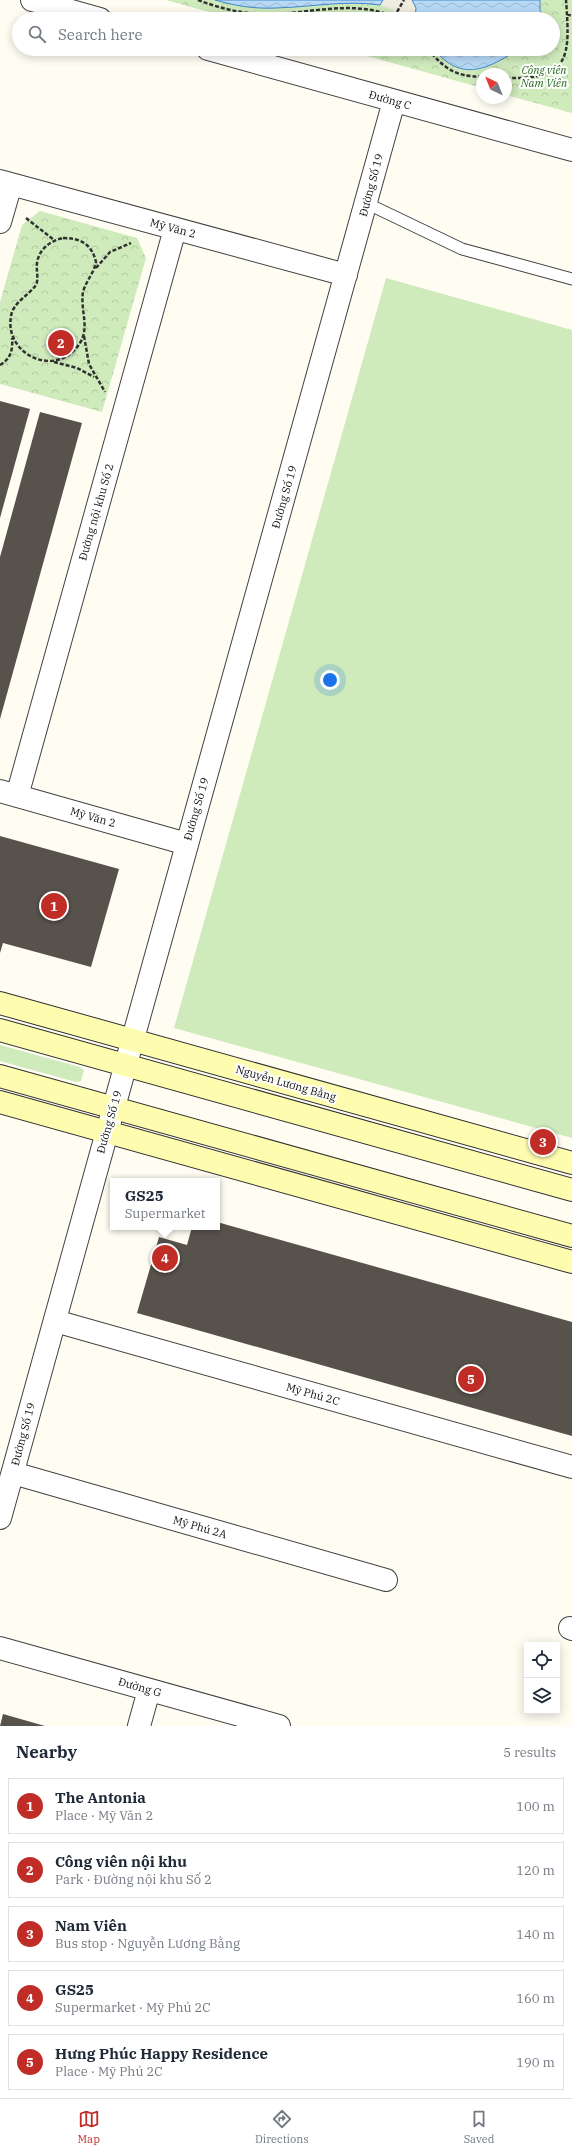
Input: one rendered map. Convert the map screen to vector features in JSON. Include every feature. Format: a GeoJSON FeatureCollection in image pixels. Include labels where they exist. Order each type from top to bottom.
{"type":"FeatureCollection","features":[{"type":"Feature","properties":{"kind":"main road","name":"Nguyễn Lương Bằng"},"geometry":{"type":"LineString","coordinates":[[0,1003],[572,1163]]}},
{"type":"Feature","properties":{"kind":"main road"},"geometry":{"type":"LineString","coordinates":[[0,1030],[572,1190]]}},
{"type":"Feature","properties":{"kind":"main road"},"geometry":{"type":"LineString","coordinates":[[0,1076],[572,1236]]}},
{"type":"Feature","properties":{"kind":"main road"},"geometry":{"type":"LineString","coordinates":[[0,1102],[572,1262]]}},
{"type":"Feature","properties":{"kind":"street"},"geometry":{"type":"LineString","coordinates":[[32,0],[75,12]]}},
{"type":"Feature","properties":{"kind":"street","name":"Đường C"},"geometry":{"type":"LineString","coordinates":[[233,56],[572,150]]}},
{"type":"Feature","properties":{"kind":"street","name":"Đường Số 19"},"geometry":{"type":"LineString","coordinates":[[0,1518],[113,1107],[394,101]]}},
{"type":"Feature","properties":{"kind":"street"},"geometry":{"type":"LineString","coordinates":[[0,222],[5,182]]}},
{"type":"Feature","properties":{"kind":"street","name":"Mỹ Văn 2"},"geometry":{"type":"LineString","coordinates":[[5,182],[346,275]]}},
{"type":"Feature","properties":{"kind":"street","name":"Đường nội khu Số 2"},"geometry":{"type":"LineString","coordinates":[[9,794],[175,229]]}},
{"type":"Feature","properties":{"kind":"street","name":"Mỹ Văn 2"},"geometry":{"type":"LineString","coordinates":[[9,794],[187,844]]}},
{"type":"Feature","properties":{"kind":"street","name":"Mỹ Phú 2C"},"geometry":{"type":"LineString","coordinates":[[55,1321],[572,1467]]}},
{"type":"Feature","properties":{"kind":"street","name":"Mỹ Phú 2A"},"geometry":{"type":"LineString","coordinates":[[13,1473],[386,1580]]}},
{"type":"Feature","properties":{"kind":"street","name":"Đường G"},"geometry":{"type":"LineString","coordinates":[[0,1648],[279,1726]]}},
{"type":"Feature","properties":{"kind":"street"},"geometry":{"type":"LineString","coordinates":[[139,1726],[149,1690]]}},
{"type":"Feature","properties":{"kind":"lane"},"geometry":{"type":"LineString","coordinates":[[366,204],[462,249],[572,279]]}},
{"type":"Feature","properties":{"kind":"path"},"geometry":{"type":"LineString","coordinates":[[198,0],[230,10],[246,12]]}},
{"type":"Feature","properties":{"kind":"path"},"geometry":{"type":"LineString","coordinates":[[397,12],[404,0]]}},
{"type":"Feature","properties":{"kind":"path"},"geometry":{"type":"LineString","coordinates":[[512,78],[536,78],[547,74],[556,68],[562,61],[568,43],[566,0]]}},
{"type":"Feature","properties":{"kind":"path"},"geometry":{"type":"LineString","coordinates":[[286,12],[360,6],[384,12]]}},
{"type":"Feature","properties":{"kind":"path"},"geometry":{"type":"LineString","coordinates":[[567,14],[572,16]]}},
{"type":"Feature","properties":{"kind":"path"},"geometry":{"type":"LineString","coordinates":[[434,56],[452,72],[461,75],[476,76]]}},
{"type":"Feature","properties":{"kind":"path"},"geometry":{"type":"LineString","coordinates":[[22,214],[54,240]]}},
{"type":"Feature","properties":{"kind":"path"},"geometry":{"type":"LineString","coordinates":[[0,365],[5,362],[12,351],[12,313],[18,302],[36,285],[39,255],[54,240],[73,238],[86,244],[95,255],[96,262],[92,276]]}},
{"type":"Feature","properties":{"kind":"path"},"geometry":{"type":"LineString","coordinates":[[108,395],[95,378],[87,357],[84,334],[84,292],[99,263],[110,252],[124,244],[139,242]]}},
{"type":"Feature","properties":{"kind":"path"},"geometry":{"type":"LineString","coordinates":[[12,334],[18,346],[26,355],[41,361],[77,368],[95,378]]}},
{"type":"Feature","properties":{"kind":"path"},"geometry":{"type":"LineString","coordinates":[[51,362],[71,353],[81,342],[84,334]]}},
{"type":"Feature","properties":{"kind":"green space","name":"Công viên Nam Viên"},"geometry":{"type":"Polygon","coordinates":[[[166,0],[572,0],[572,113],[512,97],[512,68],[476,68],[476,86],[367,56],[560,56],[560,12],[209,12],[166,0]]]}},
{"type":"Feature","properties":{"kind":"green space"},"geometry":{"type":"Polygon","coordinates":[[[40,211],[137,238],[146,258],[102,412],[0,384],[0,302],[22,225],[40,211]]]}},
{"type":"Feature","properties":{"kind":"green space"},"geometry":{"type":"Polygon","coordinates":[[[386,278],[572,330],[572,1138],[174,1028],[386,278]]]}},
{"type":"Feature","properties":{"kind":"green space"},"geometry":{"type":"Polygon","coordinates":[[[0,1045],[80,1067],[84,1070],[81,1081],[76,1082],[0,1061],[0,1045]]]}},
{"type":"Feature","properties":{"kind":"shaded area"},"geometry":{"type":"Polygon","coordinates":[[[383,0],[412,0],[416,8],[416,12],[395,12],[380,5],[383,0]]]}},
{"type":"Feature","properties":{"kind":"water"},"geometry":{"type":"Polygon","coordinates":[[[215,0],[383,0],[380,5],[341,3],[260,8],[245,7],[215,0]]]}},
{"type":"Feature","properties":{"kind":"water"},"geometry":{"type":"Polygon","coordinates":[[[412,0],[540,0],[541,12],[416,12],[416,8],[412,0]]]}},
{"type":"Feature","properties":{"kind":"water"},"geometry":{"type":"Polygon","coordinates":[[[440,56],[508,56],[486,67],[465,69],[454,66],[440,56]]]}},
{"type":"Feature","properties":{"kind":"building"},"geometry":{"type":"Polygon","coordinates":[[[0,401],[30,409],[0,518],[0,401]]]}},
{"type":"Feature","properties":{"kind":"building"},"geometry":{"type":"Polygon","coordinates":[[[40,412],[82,423],[0,719],[0,557],[40,412]]]}},
{"type":"Feature","properties":{"kind":"building"},"geometry":{"type":"Polygon","coordinates":[[[0,836],[119,869],[91,967],[3,943],[0,953],[0,836]]]}},
{"type":"Feature","properties":{"kind":"building"},"geometry":{"type":"Polygon","coordinates":[[[220,1223],[572,1322],[572,1436],[137,1313],[159,1237],[187,1245],[191,1230],[220,1230],[220,1223]]]}},
{"type":"Feature","properties":{"kind":"building"},"geometry":{"type":"Polygon","coordinates":[[[3,1714],[45,1726],[0,1726],[3,1714]]]}},
{"type":"Feature","properties":{"kind":"place","name":"Công viên nội khu"},"geometry":{"type":"Point","coordinates":[61,343]}},
{"type":"Feature","properties":{"kind":"place","name":"The Antonia"},"geometry":{"type":"Point","coordinates":[54,906]}},
{"type":"Feature","properties":{"kind":"place","name":"Nam Viên"},"geometry":{"type":"Point","coordinates":[543,1142]}},
{"type":"Feature","properties":{"kind":"place","name":"GS25"},"geometry":{"type":"Point","coordinates":[165,1258]}},
{"type":"Feature","properties":{"kind":"place","name":"Hưng Phúc Happy Residence"},"geometry":{"type":"Point","coordinates":[471,1379]}}]}
